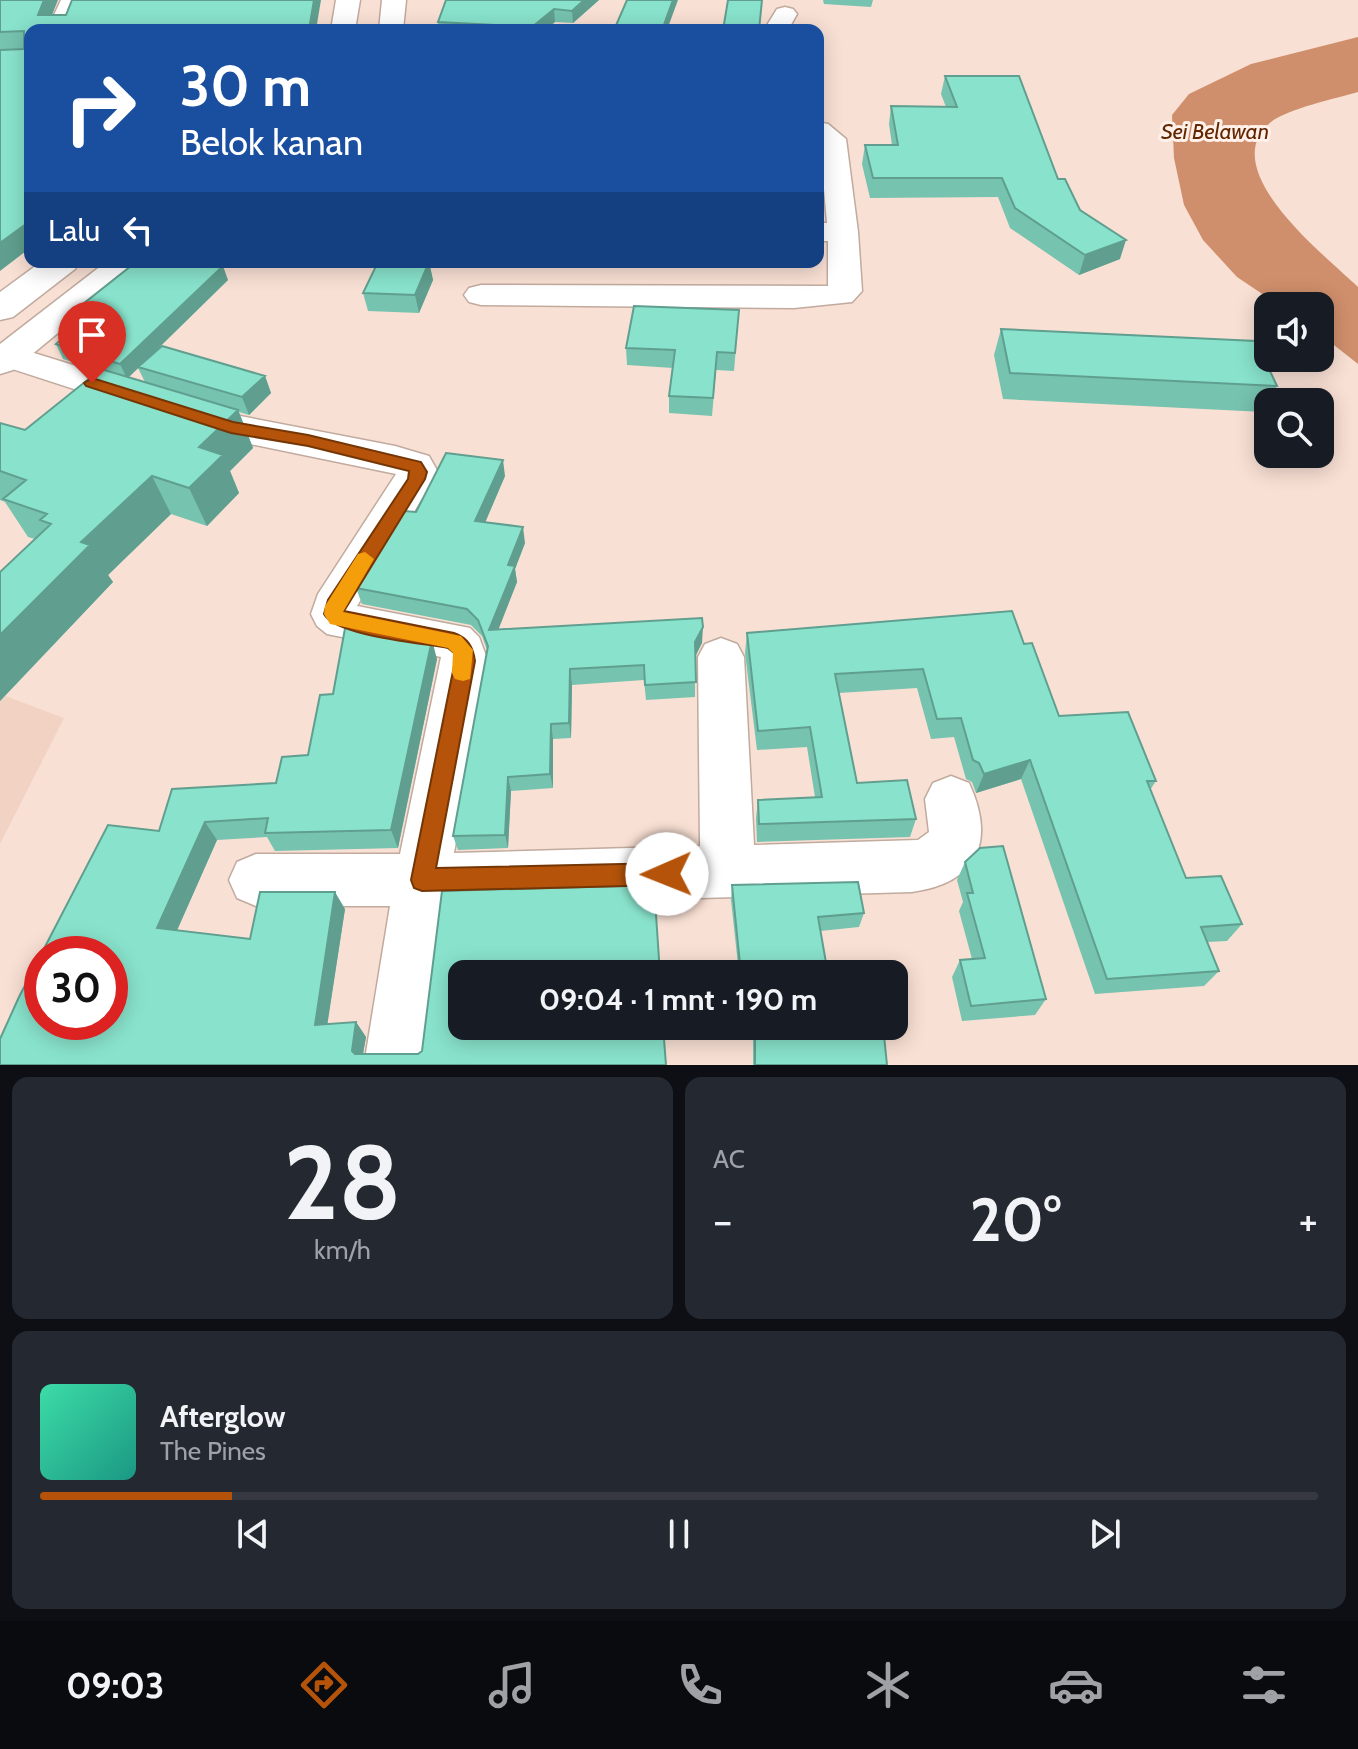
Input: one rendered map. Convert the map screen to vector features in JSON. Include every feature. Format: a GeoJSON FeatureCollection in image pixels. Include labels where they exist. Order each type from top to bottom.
{"type":"FeatureCollection","features":[{"type":"Feature","properties":{"kind":"main road"},"geometry":{"type":"LineString","coordinates":[[344,24],[348,0]]}},
{"type":"Feature","properties":{"kind":"main road"},"geometry":{"type":"LineString","coordinates":[[392,24],[394,0]]}},
{"type":"Feature","properties":{"kind":"main road"},"geometry":{"type":"LineString","coordinates":[[0,308],[55,268]]}},
{"type":"Feature","properties":{"kind":"main road"},"geometry":{"type":"LineString","coordinates":[[4,359],[119,268]]}},
{"type":"Feature","properties":{"kind":"main road"},"geometry":{"type":"LineString","coordinates":[[0,308],[58,317]]}},
{"type":"Feature","properties":{"kind":"street"},"geometry":{"type":"LineString","coordinates":[[62,24],[72,0]]}},
{"type":"Feature","properties":{"kind":"street"},"geometry":{"type":"LineString","coordinates":[[481,295],[778,298],[840,295],[845,291],[830,232],[832,139],[824,134]]}},
{"type":"Feature","properties":{"kind":"street"},"geometry":{"type":"LineString","coordinates":[[4,359],[231,427],[415,466],[418,472],[416,479],[334,606],[333,614],[343,621],[454,641],[463,650],[465,661],[422,880],[395,1065]]}},
{"type":"Feature","properties":{"kind":"street"},"geometry":{"type":"LineString","coordinates":[[721,657],[728,873]]}},
{"type":"Feature","properties":{"kind":"street"},"geometry":{"type":"LineString","coordinates":[[256,880],[422,880],[728,873],[928,864],[955,845],[956,825],[951,799]]}},
{"type":"Feature","properties":{"kind":"shaded area"},"geometry":{"type":"Polygon","coordinates":[[[0,694],[64,718],[0,844],[0,694]]]}},
{"type":"Feature","properties":{"kind":"water","name":"Sei Belawan"},"geometry":{"type":"Polygon","coordinates":[[[1358,37],[1358,92],[1278,117],[1257,141],[1256,163],[1265,187],[1281,210],[1301,234],[1358,287],[1358,364],[1334,345],[1334,292],[1259,292],[1237,277],[1203,240],[1184,205],[1174,158],[1172,115],[1189,94],[1251,64],[1358,37]]]}},
{"type":"Feature","properties":{"kind":"building"},"geometry":{"type":"Polygon","coordinates":[[[0,0],[44,0],[38,15],[66,15],[72,0],[314,0],[310,24],[24,24],[24,31],[0,32],[0,0]]]}},
{"type":"Feature","properties":{"kind":"building"},"geometry":{"type":"Polygon","coordinates":[[[446,0],[584,0],[572,11],[554,9],[536,24],[438,22],[446,0]]]}},
{"type":"Feature","properties":{"kind":"building"},"geometry":{"type":"Polygon","coordinates":[[[627,0],[673,0],[664,24],[617,24],[627,0]]]}},
{"type":"Feature","properties":{"kind":"building"},"geometry":{"type":"Polygon","coordinates":[[[728,0],[762,0],[760,24],[724,24],[728,0]]]}},
{"type":"Feature","properties":{"kind":"building"},"geometry":{"type":"Polygon","coordinates":[[[24,49],[24,225],[0,243],[0,50],[24,49]]]}},
{"type":"Feature","properties":{"kind":"building"},"geometry":{"type":"Polygon","coordinates":[[[945,76],[1019,76],[1058,179],[1065,179],[1080,210],[1126,240],[1085,255],[1015,208],[1002,178],[873,178],[865,145],[898,145],[891,106],[957,107],[945,76]]]}},
{"type":"Feature","properties":{"kind":"building"},"geometry":{"type":"Polygon","coordinates":[[[128,268],[221,268],[120,364],[56,344],[99,307],[83,304],[128,268]]]}},
{"type":"Feature","properties":{"kind":"building"},"geometry":{"type":"Polygon","coordinates":[[[375,268],[426,268],[415,295],[363,293],[375,268]]]}},
{"type":"Feature","properties":{"kind":"building"},"geometry":{"type":"Polygon","coordinates":[[[634,306],[739,310],[735,353],[717,352],[713,398],[669,396],[675,350],[626,348],[634,306]]]}},
{"type":"Feature","properties":{"kind":"building"},"geometry":{"type":"Polygon","coordinates":[[[1001,329],[1254,341],[1254,372],[1270,372],[1277,386],[1010,373],[1001,329]]]}},
{"type":"Feature","properties":{"kind":"building"},"geometry":{"type":"Polygon","coordinates":[[[162,346],[265,376],[242,397],[138,367],[162,346]]]}},
{"type":"Feature","properties":{"kind":"building"},"geometry":{"type":"Polygon","coordinates":[[[101,369],[238,410],[199,447],[223,455],[189,488],[152,476],[81,542],[90,545],[0,635],[0,572],[51,524],[40,520],[47,514],[3,499],[26,480],[0,471],[0,423],[25,430],[101,369]]]}},
{"type":"Feature","properties":{"kind":"building"},"geometry":{"type":"Polygon","coordinates":[[[446,453],[503,460],[475,521],[523,527],[508,565],[515,566],[489,630],[702,618],[703,627],[695,642],[696,682],[645,685],[644,665],[570,669],[569,723],[551,724],[550,774],[508,777],[505,835],[453,836],[488,646],[478,620],[467,609],[356,588],[404,511],[416,512],[446,453]]]}},
{"type":"Feature","properties":{"kind":"building"},"geometry":{"type":"Polygon","coordinates":[[[1012,611],[1024,644],[1032,643],[1059,716],[1128,712],[1156,781],[1147,781],[1186,878],[1221,876],[1242,924],[1201,927],[1219,971],[1107,979],[1030,760],[984,774],[979,763],[973,760],[961,718],[937,719],[923,669],[835,674],[857,783],[907,780],[916,819],[759,824],[758,800],[822,797],[810,727],[758,731],[747,633],[1012,611]]]}},
{"type":"Feature","properties":{"kind":"building"},"geometry":{"type":"Polygon","coordinates":[[[346,623],[432,640],[391,830],[265,833],[268,818],[205,822],[157,928],[250,939],[260,892],[335,892],[315,1025],[356,1022],[352,1051],[355,1054],[418,1054],[422,1051],[442,891],[654,885],[659,960],[448,960],[448,1040],[664,1040],[666,1065],[0,1065],[0,1039],[24,987],[24,1040],[128,1040],[128,936],[51,936],[108,825],[159,831],[172,789],[276,783],[282,757],[308,755],[320,695],[333,694],[346,623]]]}},
{"type":"Feature","properties":{"kind":"building"},"geometry":{"type":"Polygon","coordinates":[[[1003,846],[1046,999],[971,1006],[960,960],[985,958],[967,893],[973,893],[965,862],[980,848],[1003,846]]]}},
{"type":"Feature","properties":{"kind":"building"},"geometry":{"type":"Polygon","coordinates":[[[858,882],[864,913],[818,917],[826,960],[740,960],[732,885],[858,882]]]}},
{"type":"Feature","properties":{"kind":"building"},"geometry":{"type":"Polygon","coordinates":[[[755,1040],[884,1040],[887,1065],[755,1065],[755,1040]]]}},
{"type":"Feature","properties":{"kind":"slow traffic"},"geometry":{"type":"LineString","coordinates":[[365,559],[334,606],[333,614],[337,619],[454,641],[463,650],[463,673]]}},
{"type":"Feature","properties":{"kind":"route"},"geometry":{"type":"LineString","coordinates":[[92,383],[231,427],[395,459],[415,466],[418,472],[416,479],[334,606],[333,614],[343,621],[454,641],[463,650],[465,661],[422,880],[667,874]]}}]}
